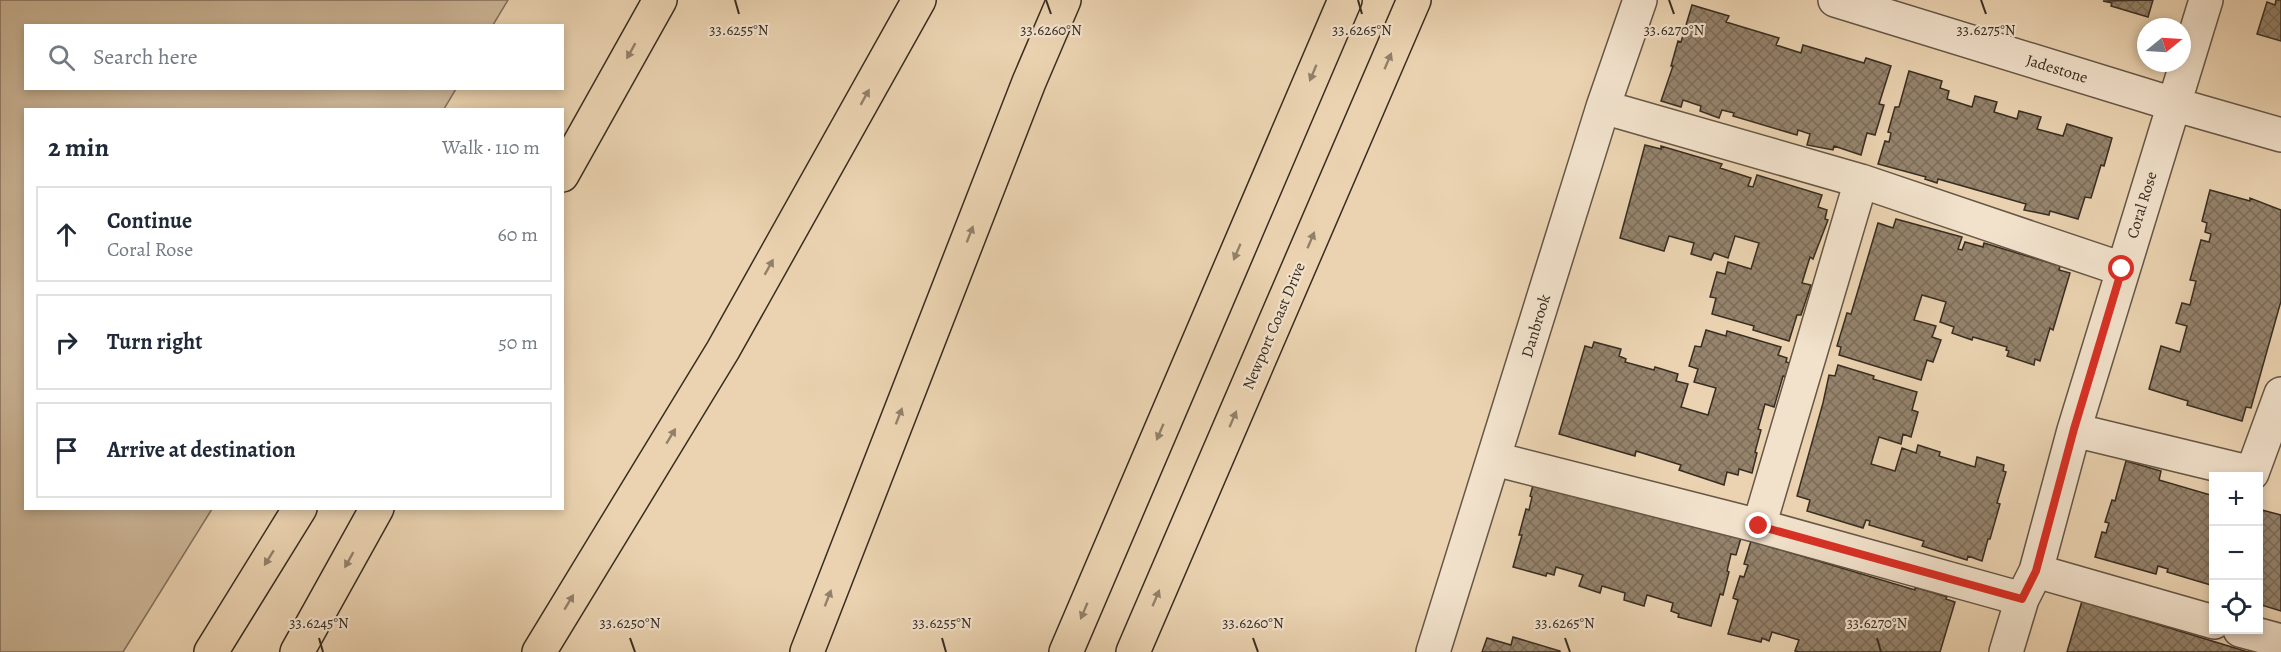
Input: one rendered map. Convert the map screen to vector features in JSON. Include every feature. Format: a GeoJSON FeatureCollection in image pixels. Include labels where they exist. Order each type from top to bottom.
{"type":"FeatureCollection","features":[{"type":"Feature","properties":{"kind":"main road"},"geometry":{"type":"LineString","coordinates":[[564,171],[660,0]]}},
{"type":"Feature","properties":{"kind":"main road"},"geometry":{"type":"LineString","coordinates":[[539,652],[723,350],[919,0]]}},
{"type":"Feature","properties":{"kind":"main road"},"geometry":{"type":"LineString","coordinates":[[807,652],[1029,82],[1064,0]]}},
{"type":"Feature","properties":{"kind":"main road"},"geometry":{"type":"LineString","coordinates":[[1066,652],[1345,0]]}},
{"type":"Feature","properties":{"kind":"main road","name":"Newport Coast Drive"},"geometry":{"type":"LineString","coordinates":[[1133,652],[1414,0]]}},
{"type":"Feature","properties":{"kind":"main road"},"geometry":{"type":"LineString","coordinates":[[211,652],[299,510]]}},
{"type":"Feature","properties":{"kind":"main road"},"geometry":{"type":"LineString","coordinates":[[297,652],[376,510]]}},
{"type":"Feature","properties":{"kind":"street","name":"Danbrook"},"geometry":{"type":"LineString","coordinates":[[1433,652],[1603,107],[1640,0]]}},
{"type":"Feature","properties":{"kind":"street","name":"Jadestone"},"geometry":{"type":"LineString","coordinates":[[1835,0],[2281,135]]}},
{"type":"Feature","properties":{"kind":"street","name":"Coral Rose"},"geometry":{"type":"LineString","coordinates":[[2006,652],[2029,585],[2122,269],[2206,0]]}},
{"type":"Feature","properties":{"kind":"street"},"geometry":{"type":"LineString","coordinates":[[1603,107],[1861,181],[2122,269]]}},
{"type":"Feature","properties":{"kind":"street"},"geometry":{"type":"LineString","coordinates":[[1759,526],[1861,181]]}},
{"type":"Feature","properties":{"kind":"street"},"geometry":{"type":"LineString","coordinates":[[2074,429],[2252,473],[2281,394]]}},
{"type":"Feature","properties":{"kind":"street"},"geometry":{"type":"LineString","coordinates":[[1495,459],[1759,526],[2029,585],[2209,621]]}},
{"type":"Feature","properties":{"kind":"street"},"geometry":{"type":"LineString","coordinates":[[2255,634],[2281,641]]}},
{"type":"Feature","properties":{"kind":"shaded area"},"geometry":{"type":"Polygon","coordinates":[[[0,0],[508,0],[494,24],[24,24],[24,90],[455,90],[445,108],[24,108],[24,510],[211,510],[123,652],[0,652],[0,0]]]}},
{"type":"Feature","properties":{"kind":"building"},"geometry":{"type":"Polygon","coordinates":[[[2153,0],[2148,17],[2111,6],[2112,3],[2103,1],[2153,0]]]}},
{"type":"Feature","properties":{"kind":"building"},"geometry":{"type":"Polygon","coordinates":[[[2276,0],[2281,0],[2281,41],[2257,34],[2267,2],[2275,5],[2276,0]]]}},
{"type":"Feature","properties":{"kind":"building"},"geometry":{"type":"Polygon","coordinates":[[[1692,5],[1729,16],[1726,22],[1779,38],[1776,45],[1801,53],[1803,45],[1864,63],[1866,58],[1891,66],[1879,104],[1884,105],[1875,135],[1867,133],[1861,155],[1834,146],[1833,150],[1807,145],[1810,134],[1798,130],[1797,135],[1733,116],[1734,113],[1722,110],[1719,118],[1700,111],[1701,106],[1683,100],[1681,107],[1661,101],[1673,66],[1671,66],[1678,41],[1681,42],[1692,5]]]}},
{"type":"Feature","properties":{"kind":"building"},"geometry":{"type":"Polygon","coordinates":[[[1909,71],[1942,81],[1940,88],[1949,91],[1947,99],[1972,107],[1975,96],[1997,102],[1994,112],[2017,119],[2019,111],[2041,117],[2037,129],[2063,136],[2067,124],[2112,138],[2091,198],[2085,197],[2078,219],[2050,211],[2049,215],[2024,210],[2026,204],[1938,179],[1937,183],[1925,179],[1926,177],[1878,164],[1885,141],[1889,142],[1891,133],[1888,132],[1895,107],[1899,107],[1909,71]]]}},
{"type":"Feature","properties":{"kind":"building"},"geometry":{"type":"Polygon","coordinates":[[[1645,145],[1661,149],[1661,146],[1722,164],[1720,168],[1751,178],[1748,186],[1753,187],[1757,175],[1822,195],[1818,207],[1827,210],[1825,219],[1828,220],[1813,259],[1810,257],[1802,283],[1811,285],[1801,315],[1797,315],[1789,341],[1753,330],[1754,326],[1712,314],[1716,298],[1710,297],[1717,272],[1725,274],[1728,262],[1751,269],[1759,243],[1735,236],[1728,258],[1714,253],[1711,260],[1691,254],[1694,243],[1669,236],[1664,251],[1620,238],[1645,145]]]}},
{"type":"Feature","properties":{"kind":"building"},"geometry":{"type":"Polygon","coordinates":[[[2210,190],[2250,201],[2250,198],[2281,210],[2281,301],[2251,408],[2246,407],[2242,421],[2187,405],[2188,401],[2149,389],[2161,346],[2180,352],[2187,326],[2176,323],[2182,303],[2190,305],[2196,281],[2190,280],[2201,240],[2209,242],[2211,234],[2205,232],[2207,223],[2202,221],[2210,190]]]}},
{"type":"Feature","properties":{"kind":"building"},"geometry":{"type":"Polygon","coordinates":[[[1896,219],[1962,237],[1958,249],[1962,250],[1965,242],[1983,247],[1984,243],[2060,266],[2059,270],[2070,273],[2053,330],[2050,328],[2040,361],[2035,359],[2034,365],[2007,356],[2009,351],[2006,350],[2007,347],[1973,337],[1972,340],[1952,333],[1954,327],[1940,322],[1946,302],[1922,295],[1914,320],[1936,326],[1932,337],[1941,340],[1933,362],[1927,360],[1921,380],[1839,355],[1841,347],[1837,346],[1847,313],[1851,314],[1878,223],[1893,228],[1896,219]]]}},
{"type":"Feature","properties":{"kind":"building"},"geometry":{"type":"Polygon","coordinates":[[[1706,330],[1726,336],[1727,331],[1781,347],[1778,355],[1787,358],[1786,362],[1790,363],[1786,377],[1783,376],[1774,407],[1765,404],[1758,429],[1761,430],[1752,473],[1739,469],[1738,475],[1727,472],[1724,485],[1679,470],[1681,465],[1636,451],[1635,456],[1559,434],[1585,346],[1592,348],[1594,342],[1621,349],[1619,356],[1626,359],[1625,362],[1678,374],[1676,381],[1688,384],[1681,407],[1708,415],[1716,388],[1694,382],[1698,369],[1689,366],[1695,346],[1701,347],[1706,330]]]}},
{"type":"Feature","properties":{"kind":"building"},"geometry":{"type":"Polygon","coordinates":[[[1838,365],[1874,376],[1873,379],[1917,392],[1912,410],[1918,412],[1911,437],[1903,434],[1901,444],[1879,437],[1871,464],[1895,471],[1902,448],[1916,453],[1918,445],[1940,452],[1939,456],[1975,467],[1977,457],[2004,465],[2003,471],[2006,472],[1997,503],[2000,504],[1982,561],[1968,556],[1967,560],[1922,546],[1924,541],[1869,525],[1870,521],[1866,520],[1863,528],[1807,511],[1810,500],[1797,496],[1829,375],[1835,376],[1838,365]]]}},
{"type":"Feature","properties":{"kind":"building"},"geometry":{"type":"Polygon","coordinates":[[[2126,461],[2161,471],[2159,480],[2209,495],[2209,585],[2167,572],[2168,569],[2158,566],[2156,574],[2095,557],[2102,532],[2106,533],[2109,523],[2105,522],[2112,500],[2115,501],[2126,461]]]}},
{"type":"Feature","properties":{"kind":"building"},"geometry":{"type":"Polygon","coordinates":[[[1535,478],[1741,538],[1736,555],[1731,554],[1723,595],[1720,594],[1711,626],[1678,617],[1679,614],[1671,611],[1673,603],[1647,595],[1644,606],[1624,600],[1625,593],[1602,586],[1600,593],[1579,586],[1583,575],[1556,567],[1554,575],[1547,573],[1546,576],[1513,567],[1526,509],[1529,510],[1535,478]]]}},
{"type":"Feature","properties":{"kind":"building"},"geometry":{"type":"Polygon","coordinates":[[[2263,510],[2281,515],[2281,611],[2263,606],[2263,510]]]}},
{"type":"Feature","properties":{"kind":"building"},"geometry":{"type":"Polygon","coordinates":[[[1751,541],[1915,590],[1915,587],[1947,597],[1946,599],[1955,602],[1940,652],[1799,652],[1795,651],[1799,640],[1772,632],[1769,641],[1762,638],[1761,642],[1728,634],[1738,600],[1733,598],[1740,576],[1744,577],[1748,565],[1744,564],[1751,541]]]}},
{"type":"Feature","properties":{"kind":"building"},"geometry":{"type":"Polygon","coordinates":[[[2082,601],[2099,606],[2100,601],[2129,610],[2127,615],[2248,652],[2067,652],[2082,601]]]}},
{"type":"Feature","properties":{"kind":"building"},"geometry":{"type":"Polygon","coordinates":[[[1513,637],[1560,652],[1482,652],[1487,638],[1511,645],[1513,637]]]}},
{"type":"Feature","properties":{"kind":"building"},"geometry":{"type":"Polygon","coordinates":[[[2250,648],[2265,652],[2248,652],[2250,648]]]}},
{"type":"Feature","properties":{"kind":"route"},"geometry":{"type":"LineString","coordinates":[[1759,526],[2022,599],[2036,571],[2074,429],[2122,269]]}}]}
